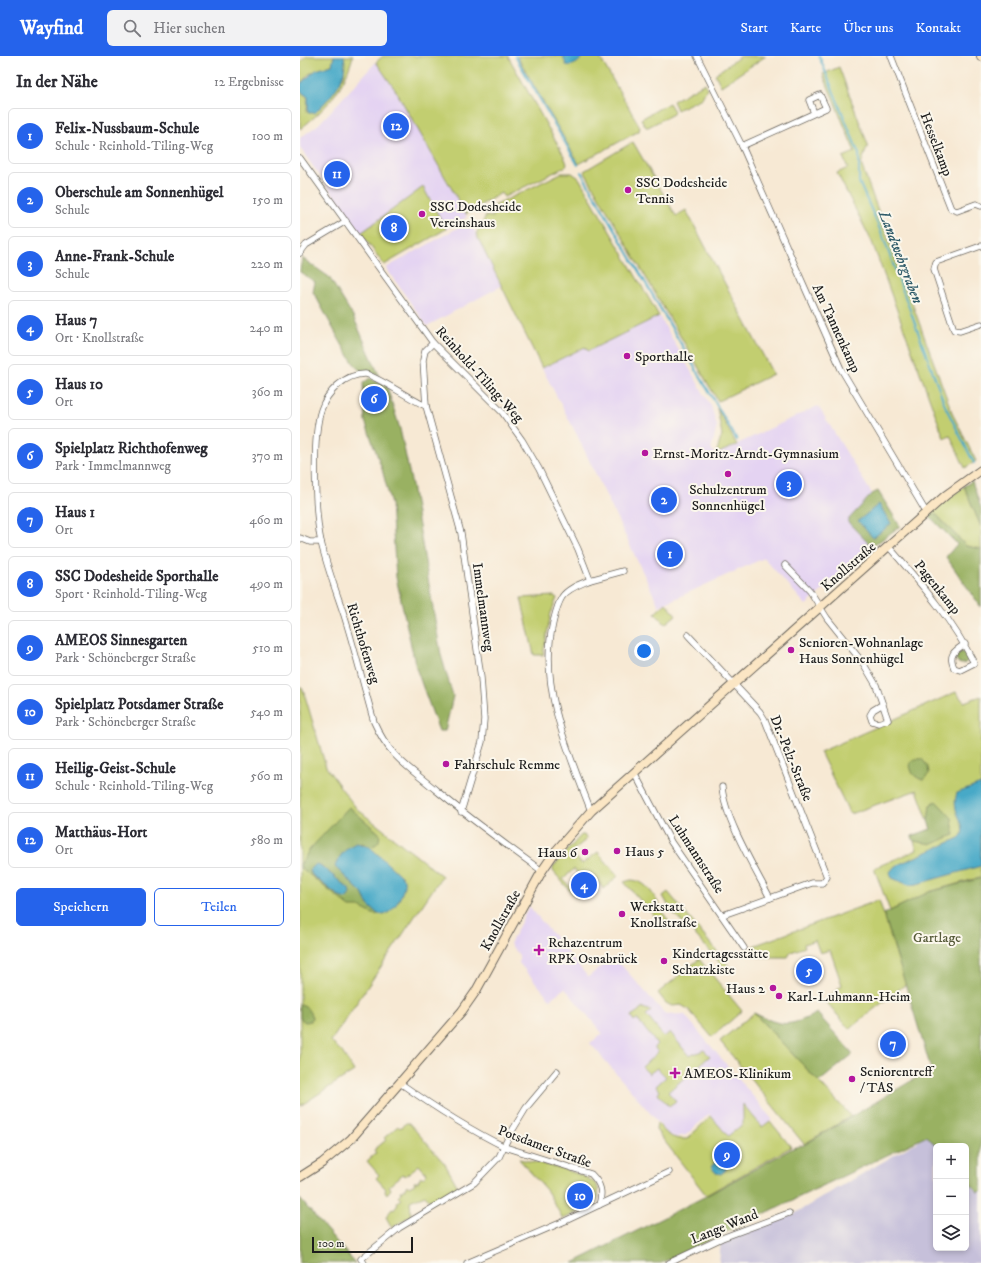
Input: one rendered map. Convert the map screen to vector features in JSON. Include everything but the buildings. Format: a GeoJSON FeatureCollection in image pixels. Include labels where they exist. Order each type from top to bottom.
{"type":"FeatureCollection","features":[{"type":"Feature","properties":{"kind":"street","name":"Am Tannenkamp"},"geometry":{"type":"LineString","coordinates":[[697,56],[742,146],[842,369],[926,512]]}},
{"type":"Feature","properties":{"kind":"street","name":"Hesselkamp"},"geometry":{"type":"LineString","coordinates":[[891,56],[939,182],[951,209],[957,211],[976,204],[981,206]]}},
{"type":"Feature","properties":{"kind":"street"},"geometry":{"type":"LineString","coordinates":[[742,146],[814,113]]}},
{"type":"Feature","properties":{"kind":"street","name":"Reinhold-Tiling-Weg"},"geometry":{"type":"LineString","coordinates":[[300,158],[433,343],[502,412],[522,440],[539,469],[578,549],[590,580]]}},
{"type":"Feature","properties":{"kind":"street"},"geometry":{"type":"LineString","coordinates":[[300,252],[306,244],[346,221]]}},
{"type":"Feature","properties":{"kind":"street"},"geometry":{"type":"LineString","coordinates":[[981,246],[936,262],[934,269],[954,330],[960,331],[981,324]]}},
{"type":"Feature","properties":{"kind":"street","name":"Immelmannweg"},"geometry":{"type":"LineString","coordinates":[[433,343],[425,351],[423,360],[426,406],[429,422],[461,533],[481,678],[484,731],[466,800],[461,812]]}},
{"type":"Feature","properties":{"kind":"street","name":"Richthofenweg"},"geometry":{"type":"LineString","coordinates":[[426,406],[369,374],[358,374],[340,383],[330,393],[321,411],[316,467],[316,493],[321,542],[374,722],[382,739],[404,765],[461,812],[542,871]]}},
{"type":"Feature","properties":{"kind":"street","name":"Knollstraße"},"geometry":{"type":"LineString","coordinates":[[300,1177],[322,1163],[351,1139],[462,1011],[476,991],[542,871],[555,852],[592,812],[634,772],[889,547],[926,512],[966,479],[981,470]]}},
{"type":"Feature","properties":{"kind":"street"},"geometry":{"type":"LineString","coordinates":[[300,538],[310,542],[321,542]]}},
{"type":"Feature","properties":{"kind":"street","name":"Pagenkamp"},"geometry":{"type":"LineString","coordinates":[[889,547],[929,592],[948,617],[965,644],[974,663],[960,670],[954,668],[951,655],[955,650],[965,644]]}},
{"type":"Feature","properties":{"kind":"street"},"geometry":{"type":"LineString","coordinates":[[785,565],[810,591],[820,608],[863,663],[876,685],[883,704]]}},
{"type":"Feature","properties":{"kind":"street"},"geometry":{"type":"LineString","coordinates":[[592,812],[554,702],[549,679],[548,657],[551,632],[562,597],[569,590],[590,580],[623,571]]}},
{"type":"Feature","properties":{"kind":"street"},"geometry":{"type":"LineString","coordinates":[[688,635],[734,685]]}},
{"type":"Feature","properties":{"kind":"street","name":"Dr.-Pelz-Straße"},"geometry":{"type":"LineString","coordinates":[[734,685],[760,712],[765,720],[827,877],[822,883],[812,883],[770,898]]}},
{"type":"Feature","properties":{"kind":"street","name":"Luhmannstraße"},"geometry":{"type":"LineString","coordinates":[[634,772],[671,842],[723,915],[744,948]]}},
{"type":"Feature","properties":{"kind":"street"},"geometry":{"type":"LineString","coordinates":[[722,787],[722,799],[745,850],[770,898],[723,915]]}},
{"type":"Feature","properties":{"kind":"street"},"geometry":{"type":"LineString","coordinates":[[364,1263],[361,1259],[399,1228],[474,1184],[499,1157],[509,1136],[526,1108],[557,1071]]}},
{"type":"Feature","properties":{"kind":"street","name":"Potsdamer Straße"},"geometry":{"type":"LineString","coordinates":[[400,1083],[445,1114],[505,1147],[591,1174],[600,1183],[602,1195],[599,1205]]}},
{"type":"Feature","properties":{"kind":"street"},"geometry":{"type":"LineString","coordinates":[[467,1263],[599,1205],[669,1172]]}},
{"type":"Feature","properties":{"kind":"street","name":"Lange Wand"},"geometry":{"type":"LineString","coordinates":[[669,1263],[722,1238],[789,1213]]}},
{"type":"Feature","properties":{"kind":"shaded area"},"geometry":{"type":"Polygon","coordinates":[[[376,62],[396,91],[467,217],[446,229],[423,187],[361,233],[300,148],[300,138],[319,124],[376,62]]]}},
{"type":"Feature","properties":{"kind":"shaded area"},"geometry":{"type":"Polygon","coordinates":[[[470,221],[501,286],[427,326],[386,268],[470,221]]]}},
{"type":"Feature","properties":{"kind":"shaded area","name":"Schulzentrum Sonnenhügel"},"geometry":{"type":"Polygon","coordinates":[[[659,316],[711,406],[717,426],[711,449],[716,454],[818,406],[872,494],[847,521],[872,547],[806,605],[764,558],[659,606],[577,435],[542,368],[586,347],[588,351],[659,316]]]}},
{"type":"Feature","properties":{"kind":"shaded area","name":"AMEOS-Klinikum"},"geometry":{"type":"Polygon","coordinates":[[[529,906],[588,977],[614,957],[666,1015],[684,1014],[772,1119],[762,1126],[743,1104],[742,1124],[728,1136],[709,1114],[686,1135],[676,1137],[668,1134],[590,1043],[603,1034],[565,988],[550,999],[519,963],[519,955],[510,944],[529,906]]]}},
{"type":"Feature","properties":{"kind":"shaded area"},"geometry":{"type":"Polygon","coordinates":[[[927,1136],[933,1143],[933,1251],[969,1251],[969,1182],[978,1192],[981,1191],[981,1263],[719,1263],[721,1241],[792,1215],[927,1136]]]}},
{"type":"Feature","properties":{"kind":"green space"},"geometry":{"type":"Polygon","coordinates":[[[307,56],[334,56],[332,65],[309,74],[300,84],[300,62],[307,56]]]}},
{"type":"Feature","properties":{"kind":"green space"},"geometry":{"type":"Polygon","coordinates":[[[344,56],[353,56],[345,79],[326,106],[300,129],[300,91],[308,97],[307,112],[318,110],[344,75],[344,56]]]}},
{"type":"Feature","properties":{"kind":"green space"},"geometry":{"type":"Polygon","coordinates":[[[383,56],[508,56],[564,156],[567,164],[565,167],[504,197],[501,193],[466,214],[396,91],[376,62],[383,56]]]}},
{"type":"Feature","properties":{"kind":"green space"},"geometry":{"type":"Polygon","coordinates":[[[517,56],[599,56],[640,127],[639,131],[579,164],[517,56]]]}},
{"type":"Feature","properties":{"kind":"green space"},"geometry":{"type":"Polygon","coordinates":[[[741,56],[766,56],[721,86],[715,74],[741,56]]]}},
{"type":"Feature","properties":{"kind":"green space"},"geometry":{"type":"Polygon","coordinates":[[[839,67],[868,145],[861,164],[953,415],[976,461],[965,468],[950,435],[944,438],[872,242],[837,173],[848,168],[843,157],[855,152],[823,74],[839,67]]]}},
{"type":"Feature","properties":{"kind":"green space"},"geometry":{"type":"Polygon","coordinates":[[[705,83],[707,88],[702,98],[677,110],[673,101],[705,83]]]}},
{"type":"Feature","properties":{"kind":"green space"},"geometry":{"type":"Polygon","coordinates":[[[669,103],[674,111],[673,114],[646,127],[641,119],[669,103]]]}},
{"type":"Feature","properties":{"kind":"green space"},"geometry":{"type":"Polygon","coordinates":[[[633,142],[676,216],[686,210],[773,374],[718,401],[584,171],[633,142]]]}},
{"type":"Feature","properties":{"kind":"green space"},"geometry":{"type":"Polygon","coordinates":[[[561,173],[572,173],[579,178],[659,316],[588,351],[585,347],[542,368],[476,234],[486,216],[493,217],[494,206],[561,173]]]}},
{"type":"Feature","properties":{"kind":"green space"},"geometry":{"type":"Polygon","coordinates":[[[423,187],[446,229],[384,265],[361,233],[423,187]]]}},
{"type":"Feature","properties":{"kind":"green space"},"geometry":{"type":"Polygon","coordinates":[[[302,258],[329,277],[353,316],[379,375],[361,371],[356,367],[313,292],[315,282],[300,272],[302,258]]]}},
{"type":"Feature","properties":{"kind":"green space"},"geometry":{"type":"Polygon","coordinates":[[[370,378],[387,387],[400,429],[412,485],[441,655],[453,696],[445,731],[439,731],[416,668],[396,577],[391,504],[382,469],[365,421],[363,383],[370,378]]]}},
{"type":"Feature","properties":{"kind":"green space"},"geometry":{"type":"Polygon","coordinates":[[[717,408],[737,445],[716,454],[722,435],[717,408]]]}},
{"type":"Feature","properties":{"kind":"green space"},"geometry":{"type":"Polygon","coordinates":[[[972,481],[981,508],[981,527],[964,486],[972,481]]]}},
{"type":"Feature","properties":{"kind":"green space"},"geometry":{"type":"Polygon","coordinates":[[[964,486],[981,527],[981,549],[966,546],[933,511],[964,486]]]}},
{"type":"Feature","properties":{"kind":"green space"},"geometry":{"type":"Polygon","coordinates":[[[878,491],[900,526],[872,547],[847,521],[872,494],[878,491]]]}},
{"type":"Feature","properties":{"kind":"green space"},"geometry":{"type":"Polygon","coordinates":[[[933,511],[966,546],[981,549],[981,607],[946,557],[957,544],[928,515],[933,511]]]}},
{"type":"Feature","properties":{"kind":"green space"},"geometry":{"type":"Polygon","coordinates":[[[554,596],[557,598],[551,613],[543,655],[534,655],[521,598],[554,596]]]}},
{"type":"Feature","properties":{"kind":"green space"},"geometry":{"type":"Polygon","coordinates":[[[666,603],[676,615],[665,624],[655,613],[666,603]]]}},
{"type":"Feature","properties":{"kind":"green space"},"geometry":{"type":"Polygon","coordinates":[[[962,652],[966,654],[968,658],[966,662],[962,664],[958,662],[956,658],[958,654],[962,652]]]}},
{"type":"Feature","properties":{"kind":"green space"},"geometry":{"type":"Polygon","coordinates":[[[300,687],[302,687],[305,696],[326,767],[341,788],[357,809],[442,876],[331,1041],[342,1052],[354,1071],[300,1106],[300,687]]]}},
{"type":"Feature","properties":{"kind":"green space"},"geometry":{"type":"Polygon","coordinates":[[[956,692],[964,702],[981,696],[981,877],[929,892],[890,911],[874,868],[917,850],[912,836],[931,829],[917,790],[850,814],[820,752],[956,692]]]}},
{"type":"Feature","properties":{"kind":"green space"},"geometry":{"type":"Polygon","coordinates":[[[914,759],[922,759],[928,767],[929,774],[923,780],[917,778],[911,770],[910,764],[914,759]]]}},
{"type":"Feature","properties":{"kind":"green space"},"geometry":{"type":"Polygon","coordinates":[[[936,801],[952,818],[954,835],[932,844],[914,841],[912,836],[931,829],[928,821],[930,805],[936,801]]]}},
{"type":"Feature","properties":{"kind":"green space"},"geometry":{"type":"Polygon","coordinates":[[[349,807],[379,833],[380,836],[377,844],[370,847],[362,843],[335,867],[362,893],[368,905],[378,914],[375,915],[359,907],[350,907],[301,868],[300,865],[310,849],[349,807]],[[316,864],[310,870],[312,875],[340,897],[349,889],[320,865],[316,864]]]}},
{"type":"Feature","properties":{"kind":"green space"},"geometry":{"type":"Polygon","coordinates":[[[581,835],[584,835],[587,839],[571,852],[582,864],[598,852],[618,876],[604,889],[591,875],[584,881],[574,869],[563,879],[580,898],[575,897],[553,871],[553,867],[581,835]]]}},
{"type":"Feature","properties":{"kind":"green space","name":"Gartlage"},"geometry":{"type":"Polygon","coordinates":[[[981,878],[981,1191],[978,1192],[969,1182],[969,1143],[933,1143],[927,1136],[661,1263],[573,1263],[704,1197],[793,1148],[804,1145],[931,1069],[884,914],[929,892],[981,878]]]}},
{"type":"Feature","properties":{"kind":"green space"},"geometry":{"type":"Polygon","coordinates":[[[631,880],[645,885],[650,890],[670,923],[664,927],[624,882],[631,880]]]}},
{"type":"Feature","properties":{"kind":"green space"},"geometry":{"type":"Polygon","coordinates":[[[668,892],[733,971],[729,973],[691,930],[672,912],[663,896],[668,892]]]}},
{"type":"Feature","properties":{"kind":"green space"},"geometry":{"type":"Polygon","coordinates":[[[879,900],[906,984],[849,1029],[825,1000],[842,985],[830,950],[820,953],[815,940],[804,944],[805,947],[791,952],[788,957],[758,957],[753,946],[879,900]]]}},
{"type":"Feature","properties":{"kind":"green space"},"geometry":{"type":"Polygon","coordinates":[[[699,959],[742,1011],[712,1037],[688,1009],[681,1005],[672,1006],[666,1003],[658,993],[699,959]]]}},
{"type":"Feature","properties":{"kind":"green space"},"geometry":{"type":"Polygon","coordinates":[[[300,1005],[309,1011],[312,1017],[311,1021],[305,1022],[300,1018],[300,1005]]]}},
{"type":"Feature","properties":{"kind":"green space"},"geometry":{"type":"Polygon","coordinates":[[[643,1008],[651,1011],[646,1015],[664,1037],[670,1032],[689,1056],[704,1050],[710,1056],[668,1092],[676,1101],[669,1106],[658,1094],[660,1091],[656,1086],[666,1077],[657,1068],[649,1074],[642,1067],[658,1052],[654,1047],[657,1044],[637,1019],[634,1021],[631,1016],[643,1008]]]}},
{"type":"Feature","properties":{"kind":"green space"},"geometry":{"type":"Polygon","coordinates":[[[754,1013],[851,1116],[804,1144],[720,1041],[754,1013]]]}},
{"type":"Feature","properties":{"kind":"green space"},"geometry":{"type":"Polygon","coordinates":[[[754,1013],[772,1021],[786,1024],[800,1021],[817,1013],[853,1054],[819,1082],[754,1013]]]}},
{"type":"Feature","properties":{"kind":"green space"},"geometry":{"type":"Polygon","coordinates":[[[743,1104],[762,1127],[770,1121],[791,1147],[706,1195],[656,1130],[657,1123],[670,1136],[687,1139],[711,1116],[728,1136],[743,1124],[743,1104]]]}},
{"type":"Feature","properties":{"kind":"green space"},"geometry":{"type":"Polygon","coordinates":[[[406,1123],[409,1123],[445,1164],[458,1187],[432,1203],[425,1195],[410,1201],[411,1215],[392,1228],[386,1217],[392,1209],[394,1210],[398,1204],[397,1202],[401,1199],[398,1196],[401,1193],[400,1191],[404,1191],[407,1185],[409,1187],[415,1184],[414,1182],[418,1182],[421,1176],[423,1178],[427,1174],[419,1165],[405,1176],[403,1174],[389,1186],[391,1189],[387,1194],[385,1191],[386,1189],[376,1178],[379,1175],[367,1161],[376,1153],[374,1150],[386,1140],[384,1138],[398,1126],[400,1128],[406,1123]]]}},
{"type":"Feature","properties":{"kind":"green space"},"geometry":{"type":"Polygon","coordinates":[[[519,1159],[561,1169],[593,1181],[598,1190],[596,1204],[563,1219],[547,1191],[519,1159]]]}},
{"type":"Feature","properties":{"kind":"green space"},"geometry":{"type":"Polygon","coordinates":[[[300,1199],[355,1263],[300,1263],[300,1199]]]}},
{"type":"Feature","properties":{"kind":"water"},"geometry":{"type":"Polygon","coordinates":[[[334,56],[344,56],[345,64],[342,79],[334,92],[315,113],[308,113],[308,97],[300,91],[300,84],[316,70],[332,65],[334,56]]]}},
{"type":"Feature","properties":{"kind":"water"},"geometry":{"type":"Polygon","coordinates":[[[563,56],[583,56],[576,64],[566,65],[563,56]]]}},
{"type":"Feature","properties":{"kind":"water"},"geometry":{"type":"Polygon","coordinates":[[[879,504],[891,524],[873,538],[858,521],[879,504]]]}},
{"type":"Feature","properties":{"kind":"water"},"geometry":{"type":"Polygon","coordinates":[[[981,784],[981,866],[917,884],[909,885],[892,878],[890,872],[895,866],[959,838],[962,835],[962,825],[955,806],[957,793],[981,784]]]}},
{"type":"Feature","properties":{"kind":"water"},"geometry":{"type":"Polygon","coordinates":[[[357,843],[370,847],[404,879],[403,889],[399,900],[388,913],[384,915],[378,914],[368,905],[362,893],[335,867],[343,852],[350,846],[357,843]]]}},
{"type":"Feature","properties":{"kind":"water"},"geometry":{"type":"Polygon","coordinates":[[[316,864],[320,865],[349,889],[350,894],[346,899],[340,897],[312,875],[310,870],[316,864]]]}},
{"type":"Feature","properties":{"kind":"water"},"geometry":{"type":"Polygon","coordinates":[[[725,1158],[728,1162],[726,1165],[726,1170],[721,1174],[716,1173],[711,1167],[717,1160],[722,1160],[725,1158]]]}},
{"type":"Feature","properties":{"kind":"waterway"},"geometry":{"type":"LineString","coordinates":[[515,56],[578,165]]}},
{"type":"Feature","properties":{"kind":"waterway","name":"Landwehrgraben"},"geometry":{"type":"LineString","coordinates":[[819,56],[859,154],[859,182],[882,234],[946,408],[974,463]]}},
{"type":"Feature","properties":{"kind":"waterway"},"geometry":{"type":"LineString","coordinates":[[581,172],[737,440]]}},
{"type":"Feature","properties":{"kind":"place","name":"Matthäus-Hort"},"geometry":{"type":"Point","coordinates":[396,126]}},
{"type":"Feature","properties":{"kind":"place","name":"Heilig-Geist-Schule"},"geometry":{"type":"Point","coordinates":[337,174]}},
{"type":"Feature","properties":{"kind":"place","name":"SSC Dodesheide Tennis"},"geometry":{"type":"Point","coordinates":[628,190]}},
{"type":"Feature","properties":{"kind":"place","name":"SSC Dodesheide Vereinshaus"},"geometry":{"type":"Point","coordinates":[422,214]}},
{"type":"Feature","properties":{"kind":"place","name":"SSC Dodesheide Sporthalle"},"geometry":{"type":"Point","coordinates":[394,228]}},
{"type":"Feature","properties":{"kind":"place","name":"Sporthalle"},"geometry":{"type":"Point","coordinates":[627,356]}},
{"type":"Feature","properties":{"kind":"place","name":"Spielplatz Richthofenweg"},"geometry":{"type":"Point","coordinates":[374,399]}},
{"type":"Feature","properties":{"kind":"place","name":"Ernst-Moritz-Arndt-Gymnasium"},"geometry":{"type":"Point","coordinates":[645,453]}},
{"type":"Feature","properties":{"kind":"place","name":"Schulzentrum Sonnenhügel"},"geometry":{"type":"Point","coordinates":[728,474]}},
{"type":"Feature","properties":{"kind":"place","name":"Anne-Frank-Schule"},"geometry":{"type":"Point","coordinates":[789,484]}},
{"type":"Feature","properties":{"kind":"place","name":"Oberschule am Sonnenhügel"},"geometry":{"type":"Point","coordinates":[664,500]}},
{"type":"Feature","properties":{"kind":"place","name":"Felix-Nussbaum-Schule"},"geometry":{"type":"Point","coordinates":[670,554]}},
{"type":"Feature","properties":{"kind":"place","name":"Senioren-Wohnanlage Haus Sonnenhügel"},"geometry":{"type":"Point","coordinates":[791,650]}},
{"type":"Feature","properties":{"kind":"place","name":"Fahrschule Remme"},"geometry":{"type":"Point","coordinates":[446,764]}},
{"type":"Feature","properties":{"kind":"place","name":"Haus 5"},"geometry":{"type":"Point","coordinates":[617,851]}},
{"type":"Feature","properties":{"kind":"place","name":"Haus 6"},"geometry":{"type":"Point","coordinates":[585,852]}},
{"type":"Feature","properties":{"kind":"place","name":"Haus 7"},"geometry":{"type":"Point","coordinates":[584,885]}},
{"type":"Feature","properties":{"kind":"place","name":"Werkstatt Knollstraße"},"geometry":{"type":"Point","coordinates":[622,914]}},
{"type":"Feature","properties":{"kind":"place","name":"Rehazentrum RPK Osnabrück"},"geometry":{"type":"Point","coordinates":[539,950]}},
{"type":"Feature","properties":{"kind":"place","name":"Kindertagesstätte Schatzkiste"},"geometry":{"type":"Point","coordinates":[664,961]}},
{"type":"Feature","properties":{"kind":"place","name":"Haus 10"},"geometry":{"type":"Point","coordinates":[809,971]}},
{"type":"Feature","properties":{"kind":"place","name":"Haus 2"},"geometry":{"type":"Point","coordinates":[773,988]}},
{"type":"Feature","properties":{"kind":"place","name":"Karl-Luhmann-Heim"},"geometry":{"type":"Point","coordinates":[779,996]}},
{"type":"Feature","properties":{"kind":"place","name":"Haus 1"},"geometry":{"type":"Point","coordinates":[893,1044]}},
{"type":"Feature","properties":{"kind":"place","name":"AMEOS-Klinikum"},"geometry":{"type":"Point","coordinates":[675,1073]}},
{"type":"Feature","properties":{"kind":"place","name":"Seniorentreff / TAS"},"geometry":{"type":"Point","coordinates":[852,1079]}},
{"type":"Feature","properties":{"kind":"place","name":"AMEOS Sinnesgarten"},"geometry":{"type":"Point","coordinates":[727,1155]}},
{"type":"Feature","properties":{"kind":"place","name":"Spielplatz Potsdamer Straße"},"geometry":{"type":"Point","coordinates":[580,1196]}}]}
